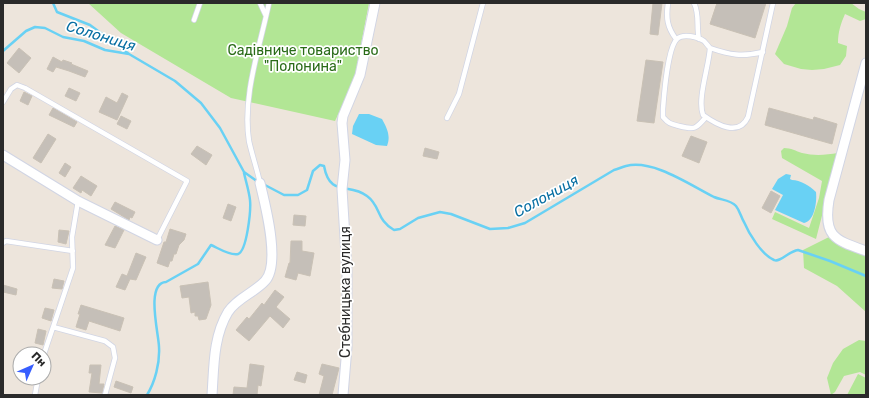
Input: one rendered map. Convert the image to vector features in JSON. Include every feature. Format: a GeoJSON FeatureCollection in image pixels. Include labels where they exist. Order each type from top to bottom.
{"type":"FeatureCollection","features":[{"type":"Feature","properties":{"kind":"street","name":"Стебницька вулиця"},"geometry":{"type":"LineString","coordinates":[[343,395],[347,347],[347,271],[342,189],[345,160],[342,123],[343,116],[360,75],[375,3]]}},
{"type":"Feature","properties":{"kind":"street"},"geometry":{"type":"LineString","coordinates":[[866,63],[826,216],[828,226],[834,236],[844,244],[866,251]]}},
{"type":"Feature","properties":{"kind":"street"},"geometry":{"type":"LineString","coordinates":[[3,155],[78,201],[157,240]]}},
{"type":"Feature","properties":{"kind":"street"},"geometry":{"type":"LineString","coordinates":[[212,395],[216,344],[228,313],[234,304],[267,280],[271,267],[272,245],[260,183]]}},
{"type":"Feature","properties":{"kind":"lane"},"geometry":{"type":"LineString","coordinates":[[194,20],[200,3]]}},
{"type":"Feature","properties":{"kind":"lane"},"geometry":{"type":"LineString","coordinates":[[260,3],[266,17]]}},
{"type":"Feature","properties":{"kind":"lane"},"geometry":{"type":"LineString","coordinates":[[260,183],[249,141],[248,108],[256,60],[269,3]]}},
{"type":"Feature","properties":{"kind":"lane"},"geometry":{"type":"LineString","coordinates":[[447,118],[459,94],[483,3]]}},
{"type":"Feature","properties":{"kind":"lane"},"geometry":{"type":"LineString","coordinates":[[668,3],[667,20],[669,30],[676,39]]}},
{"type":"Feature","properties":{"kind":"lane"},"geometry":{"type":"LineString","coordinates":[[694,3],[697,10],[699,39]]}},
{"type":"Feature","properties":{"kind":"lane"},"geometry":{"type":"LineString","coordinates":[[710,48],[709,62],[701,102],[703,115],[730,129],[737,128],[746,122],[748,117],[773,3]]}},
{"type":"Feature","properties":{"kind":"lane"},"geometry":{"type":"LineString","coordinates":[[676,39],[686,36],[699,39],[704,41],[710,48],[740,56],[763,52]]}},
{"type":"Feature","properties":{"kind":"lane"},"geometry":{"type":"LineString","coordinates":[[676,39],[669,60],[662,109],[663,117],[673,126],[693,129],[699,126],[706,117]]}},
{"type":"Feature","properties":{"kind":"lane"},"geometry":{"type":"LineString","coordinates":[[3,102],[11,89],[17,85],[25,88],[187,181],[157,240]]}},
{"type":"Feature","properties":{"kind":"lane"},"geometry":{"type":"LineString","coordinates":[[47,346],[73,268],[72,237],[78,201]]}},
{"type":"Feature","properties":{"kind":"lane"},"geometry":{"type":"LineString","coordinates":[[3,243],[6,241],[73,252]]}},
{"type":"Feature","properties":{"kind":"lane"},"geometry":{"type":"LineString","coordinates":[[53,327],[105,341],[112,347],[115,358],[104,395]]}},
{"type":"Feature","properties":{"kind":"green space","name":"Садівниче товариство \"Полонина\""},"geometry":{"type":"Polygon","coordinates":[[[88,3],[369,3],[354,81],[335,121],[231,98],[121,33],[88,3]]]}},
{"type":"Feature","properties":{"kind":"green space"},"geometry":{"type":"Polygon","coordinates":[[[796,3],[851,3],[866,12],[866,19],[860,21],[845,14],[840,28],[838,43],[847,46],[846,56],[840,65],[824,69],[801,69],[784,64],[775,54],[787,26],[792,8],[796,3]]]}},
{"type":"Feature","properties":{"kind":"green space"},"geometry":{"type":"Polygon","coordinates":[[[784,148],[789,148],[811,155],[838,153],[816,239],[772,219],[775,212],[809,228],[819,198],[822,181],[782,158],[781,151],[784,148]]]}},
{"type":"Feature","properties":{"kind":"green space"},"geometry":{"type":"Polygon","coordinates":[[[829,237],[845,247],[866,255],[866,312],[837,286],[804,268],[803,250],[829,237]]]}},
{"type":"Feature","properties":{"kind":"green space"},"geometry":{"type":"Polygon","coordinates":[[[859,340],[866,341],[866,375],[860,372],[844,376],[835,392],[831,395],[827,378],[833,363],[843,349],[859,340]]]}},
{"type":"Feature","properties":{"kind":"green space"},"geometry":{"type":"Polygon","coordinates":[[[858,374],[866,378],[866,395],[847,395],[858,374]]]}},
{"type":"Feature","properties":{"kind":"water"},"geometry":{"type":"Polygon","coordinates":[[[359,114],[369,114],[382,119],[387,129],[387,146],[376,145],[352,134],[353,126],[359,114]]]}},
{"type":"Feature","properties":{"kind":"water"},"geometry":{"type":"Polygon","coordinates":[[[786,174],[791,175],[790,179],[805,184],[816,192],[816,205],[813,215],[811,219],[804,223],[775,210],[783,195],[772,189],[778,179],[786,174]]]}},
{"type":"Feature","properties":{"kind":"building"},"geometry":{"type":"Polygon","coordinates":[[[653,3],[662,3],[658,35],[650,34],[653,3]]]}},
{"type":"Feature","properties":{"kind":"building"},"geometry":{"type":"Polygon","coordinates":[[[717,3],[766,3],[755,38],[710,24],[717,3]]]}},
{"type":"Feature","properties":{"kind":"building"},"geometry":{"type":"Polygon","coordinates":[[[19,48],[31,58],[19,73],[7,63],[19,48]]]}},
{"type":"Feature","properties":{"kind":"building"},"geometry":{"type":"Polygon","coordinates":[[[53,57],[62,62],[63,60],[72,63],[71,64],[88,71],[85,77],[56,67],[53,72],[47,69],[53,57]]]}},
{"type":"Feature","properties":{"kind":"building"},"geometry":{"type":"Polygon","coordinates":[[[646,60],[663,62],[654,123],[637,121],[646,60]]]}},
{"type":"Feature","properties":{"kind":"building"},"geometry":{"type":"Polygon","coordinates":[[[69,88],[80,93],[76,101],[65,96],[69,88]]]}},
{"type":"Feature","properties":{"kind":"building"},"geometry":{"type":"Polygon","coordinates":[[[24,92],[32,96],[28,105],[20,101],[24,92]]]}},
{"type":"Feature","properties":{"kind":"building"},"geometry":{"type":"Polygon","coordinates":[[[122,93],[128,96],[117,120],[99,112],[106,97],[117,103],[122,93]]]}},
{"type":"Feature","properties":{"kind":"building"},"geometry":{"type":"Polygon","coordinates":[[[53,108],[77,122],[74,127],[49,115],[53,108]]]}},
{"type":"Feature","properties":{"kind":"building"},"geometry":{"type":"Polygon","coordinates":[[[769,108],[813,120],[814,117],[837,124],[832,144],[765,125],[769,108]]]}},
{"type":"Feature","properties":{"kind":"building"},"geometry":{"type":"Polygon","coordinates":[[[121,116],[131,121],[127,129],[117,124],[121,116]]]}},
{"type":"Feature","properties":{"kind":"building"},"geometry":{"type":"Polygon","coordinates":[[[48,134],[56,139],[41,163],[33,158],[48,134]]]}},
{"type":"Feature","properties":{"kind":"building"},"geometry":{"type":"Polygon","coordinates":[[[691,136],[707,142],[699,163],[682,156],[691,136]]]}},
{"type":"Feature","properties":{"kind":"building"},"geometry":{"type":"Polygon","coordinates":[[[197,146],[212,155],[206,165],[191,154],[197,146]]]}},
{"type":"Feature","properties":{"kind":"building"},"geometry":{"type":"Polygon","coordinates":[[[425,148],[439,152],[437,159],[423,156],[425,148]]]}},
{"type":"Feature","properties":{"kind":"building"},"geometry":{"type":"Polygon","coordinates":[[[65,163],[71,167],[65,177],[59,173],[65,163]]]}},
{"type":"Feature","properties":{"kind":"building"},"geometry":{"type":"Polygon","coordinates":[[[81,176],[97,186],[91,196],[82,190],[81,193],[73,188],[81,176]]]}},
{"type":"Feature","properties":{"kind":"building"},"geometry":{"type":"Polygon","coordinates":[[[771,191],[780,196],[771,213],[762,208],[771,191]]]}},
{"type":"Feature","properties":{"kind":"building"},"geometry":{"type":"Polygon","coordinates":[[[115,202],[135,212],[132,218],[130,217],[129,220],[111,209],[115,202]]]}},
{"type":"Feature","properties":{"kind":"building"},"geometry":{"type":"Polygon","coordinates":[[[228,204],[236,207],[231,221],[223,218],[228,204]]]}},
{"type":"Feature","properties":{"kind":"building"},"geometry":{"type":"Polygon","coordinates":[[[294,215],[306,216],[305,226],[293,225],[294,215]]]}},
{"type":"Feature","properties":{"kind":"building"},"geometry":{"type":"Polygon","coordinates":[[[115,226],[124,230],[115,248],[105,245],[115,226]]]}},
{"type":"Feature","properties":{"kind":"building"},"geometry":{"type":"Polygon","coordinates":[[[170,229],[186,234],[168,267],[157,263],[170,229]]]}},
{"type":"Feature","properties":{"kind":"building"},"geometry":{"type":"Polygon","coordinates":[[[59,230],[69,231],[66,244],[58,242],[59,230]]]}},
{"type":"Feature","properties":{"kind":"building"},"geometry":{"type":"Polygon","coordinates":[[[291,241],[302,241],[302,251],[314,253],[310,276],[298,273],[296,280],[285,277],[290,263],[291,241]]]}},
{"type":"Feature","properties":{"kind":"building"},"geometry":{"type":"Polygon","coordinates":[[[136,253],[146,257],[136,280],[130,279],[125,290],[116,287],[122,274],[127,276],[136,253]]]}},
{"type":"Feature","properties":{"kind":"building"},"geometry":{"type":"Polygon","coordinates":[[[54,279],[64,281],[62,289],[52,288],[54,279]]]}},
{"type":"Feature","properties":{"kind":"building"},"geometry":{"type":"Polygon","coordinates":[[[208,282],[211,305],[206,319],[199,320],[198,316],[195,316],[195,312],[191,313],[189,297],[182,298],[180,286],[208,282]]]}},
{"type":"Feature","properties":{"kind":"building"},"geometry":{"type":"Polygon","coordinates":[[[3,285],[17,289],[16,295],[3,292],[3,285]]]}},
{"type":"Feature","properties":{"kind":"building"},"geometry":{"type":"Polygon","coordinates":[[[275,290],[284,297],[276,307],[290,319],[283,328],[270,316],[249,341],[236,330],[247,317],[249,319],[262,303],[264,305],[275,290]]]}},
{"type":"Feature","properties":{"kind":"building"},"geometry":{"type":"Polygon","coordinates":[[[81,305],[124,318],[120,331],[89,321],[86,330],[76,327],[81,305]]]}},
{"type":"Feature","properties":{"kind":"building"},"geometry":{"type":"Polygon","coordinates":[[[45,308],[54,310],[51,321],[42,318],[45,308]]]}},
{"type":"Feature","properties":{"kind":"building"},"geometry":{"type":"Polygon","coordinates":[[[38,329],[46,331],[43,345],[35,343],[38,329]]]}},
{"type":"Feature","properties":{"kind":"building"},"geometry":{"type":"Polygon","coordinates":[[[250,364],[264,366],[261,386],[258,385],[257,395],[233,395],[234,387],[247,388],[250,364]]]}},
{"type":"Feature","properties":{"kind":"building"},"geometry":{"type":"Polygon","coordinates":[[[322,364],[339,368],[332,395],[319,395],[324,376],[319,374],[322,364]]]}},
{"type":"Feature","properties":{"kind":"building"},"geometry":{"type":"Polygon","coordinates":[[[90,365],[101,365],[99,384],[104,384],[102,393],[89,392],[92,373],[89,373],[90,365]]]}},
{"type":"Feature","properties":{"kind":"building"},"geometry":{"type":"Polygon","coordinates":[[[297,372],[307,375],[305,383],[294,380],[297,372]]]}},
{"type":"Feature","properties":{"kind":"building"},"geometry":{"type":"Polygon","coordinates":[[[116,381],[133,387],[131,393],[114,387],[116,381]]]}},
{"type":"Feature","properties":{"kind":"waterway"},"geometry":{"type":"LineString","coordinates":[[53,3],[57,12],[90,25],[129,54]]}},
{"type":"Feature","properties":{"kind":"waterway","name":"Солониця"},"geometry":{"type":"LineString","coordinates":[[3,51],[26,31],[35,27],[45,28],[63,37],[84,41],[105,50],[129,54],[175,81],[201,103],[220,128],[244,172],[258,182]]}},
{"type":"Feature","properties":{"kind":"waterway","name":"Солониця"},"geometry":{"type":"LineString","coordinates":[[263,184],[284,195],[298,195],[307,190],[313,171],[320,165],[324,166],[327,176],[335,186],[354,190],[367,196],[375,204],[384,222],[394,230],[400,229],[418,218],[440,212],[451,214],[490,229],[508,228],[525,223],[614,170],[626,166],[648,166],[671,174],[714,197],[734,204],[739,210],[746,227],[756,244],[765,254],[774,260],[779,260],[791,252],[798,250],[866,276]]}},
{"type":"Feature","properties":{"kind":"waterway"},"geometry":{"type":"LineString","coordinates":[[147,395],[155,378],[159,359],[155,310],[156,291],[160,285],[198,264],[211,245],[231,254],[238,254],[241,251],[244,246],[248,230],[250,205],[249,193],[244,173]]}}]}
